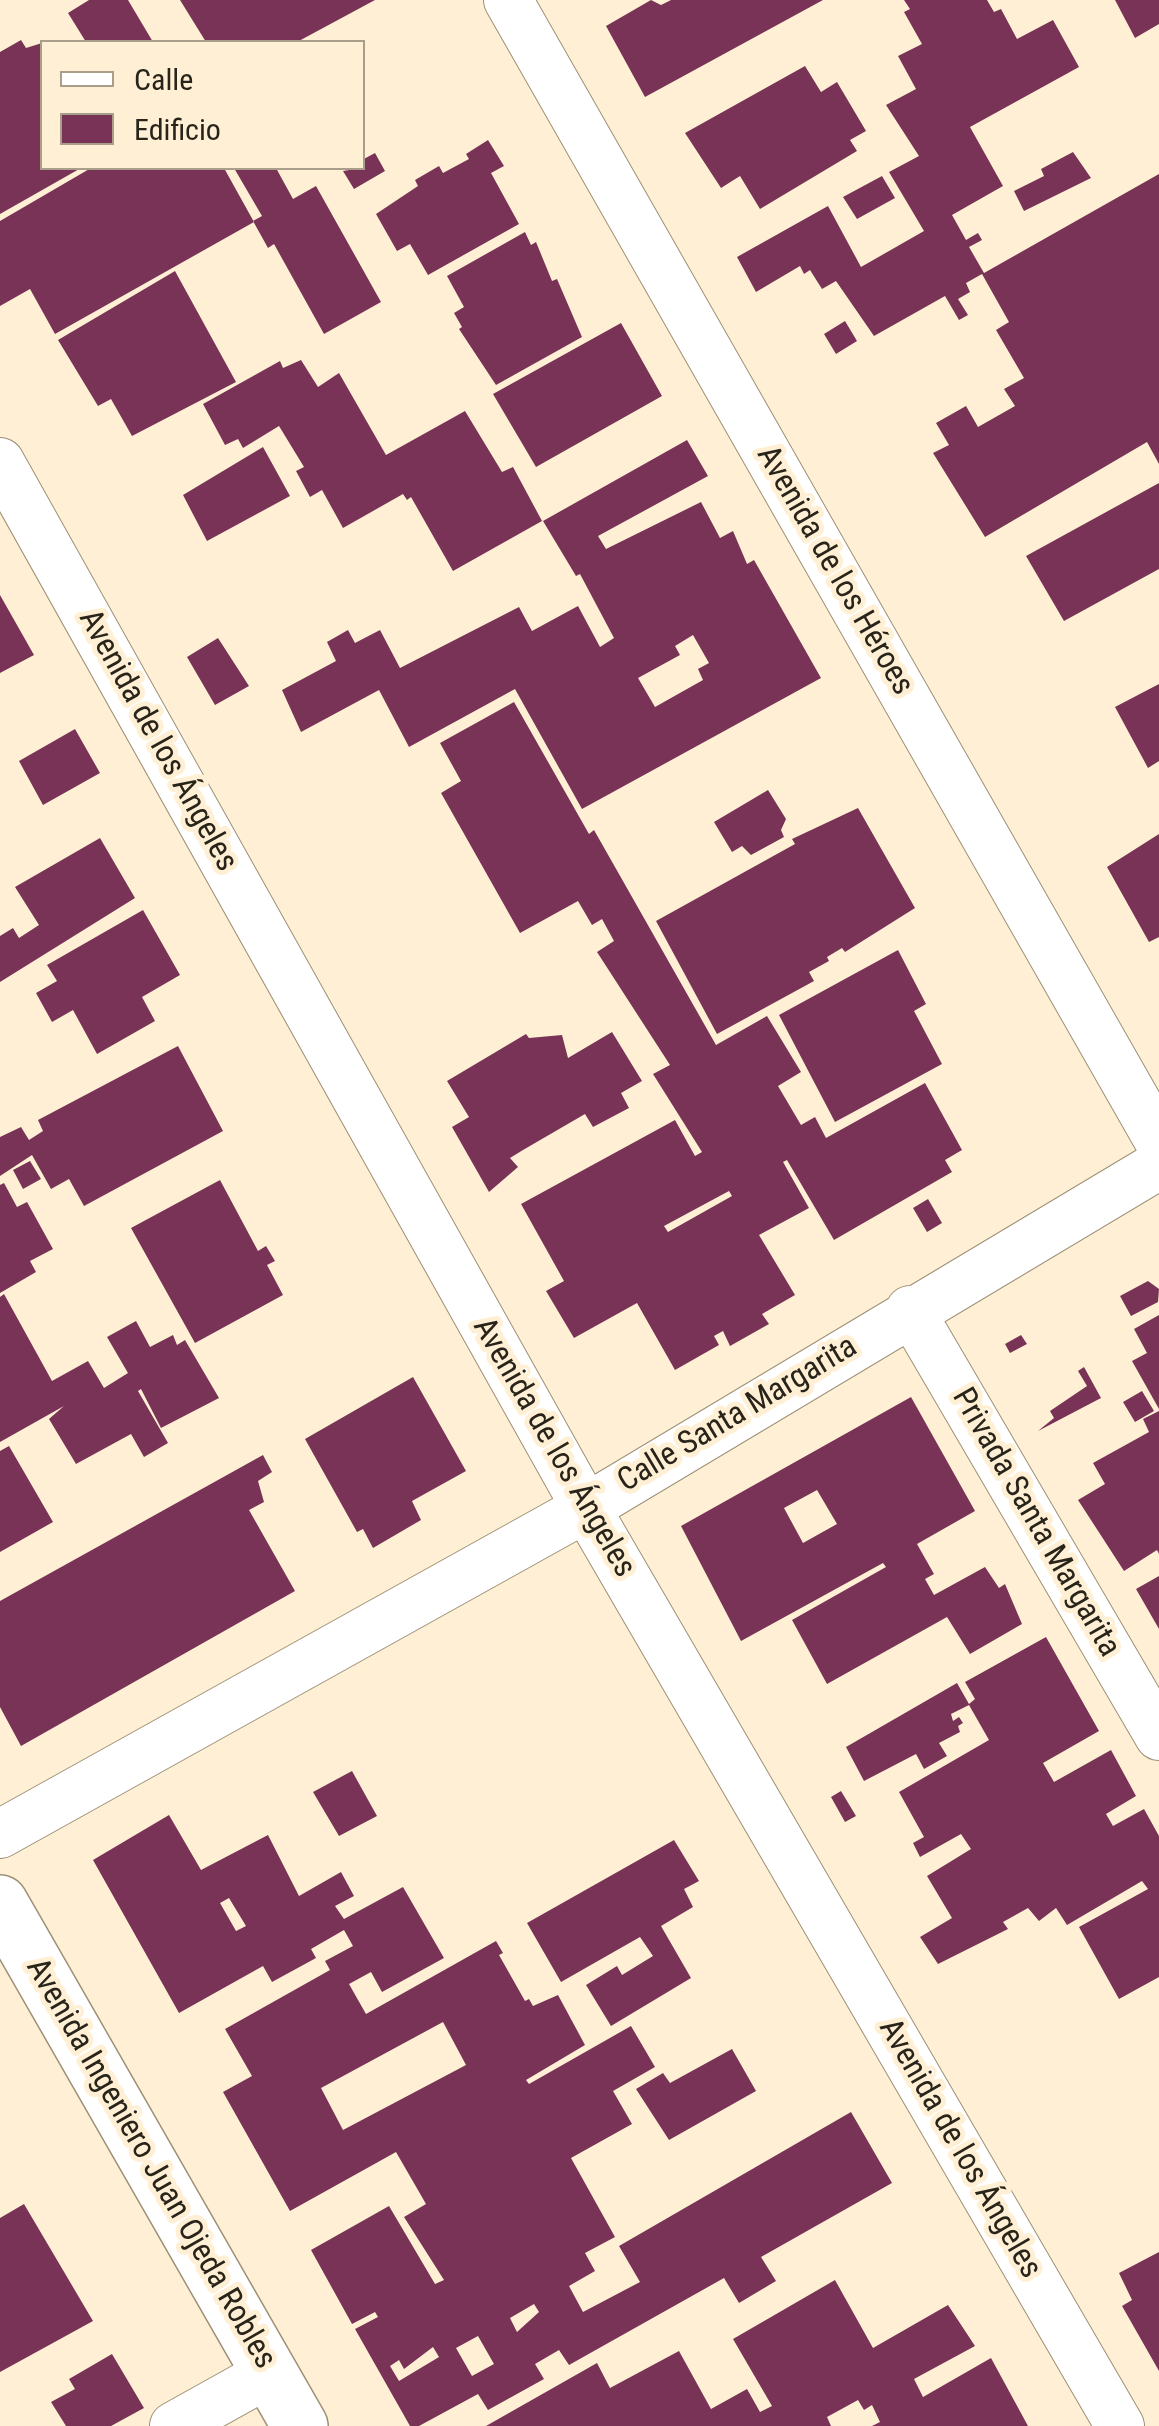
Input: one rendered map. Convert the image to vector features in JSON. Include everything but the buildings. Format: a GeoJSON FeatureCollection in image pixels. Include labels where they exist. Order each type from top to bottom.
{"type":"FeatureCollection","features":[{"type":"Feature","properties":{"kind":"main road","name":"Avenida Ingeniero Juan Ojeda Robles"},"geometry":{"type":"LineString","coordinates":[[0,1903],[300,2426]]}},
{"type":"Feature","properties":{"kind":"street","name":"Avenida de los Héroes"},"geometry":{"type":"LineString","coordinates":[[508,0],[1159,1141]]}},
{"type":"Feature","properties":{"kind":"street","name":"Avenida de los Ángeles"},"geometry":{"type":"LineString","coordinates":[[0,462],[586,1508],[1120,2426]]}},
{"type":"Feature","properties":{"kind":"street","name":"Calle Santa Margarita"},"geometry":{"type":"LineString","coordinates":[[0,1834],[586,1508],[910,1310],[1159,1166]]}},
{"type":"Feature","properties":{"kind":"street","name":"Privada Santa Margarita"},"geometry":{"type":"LineString","coordinates":[[910,1310],[1159,1736]]}},
{"type":"Feature","properties":{"kind":"street"},"geometry":{"type":"LineString","coordinates":[[174,2426],[270,2372]]}}]}
